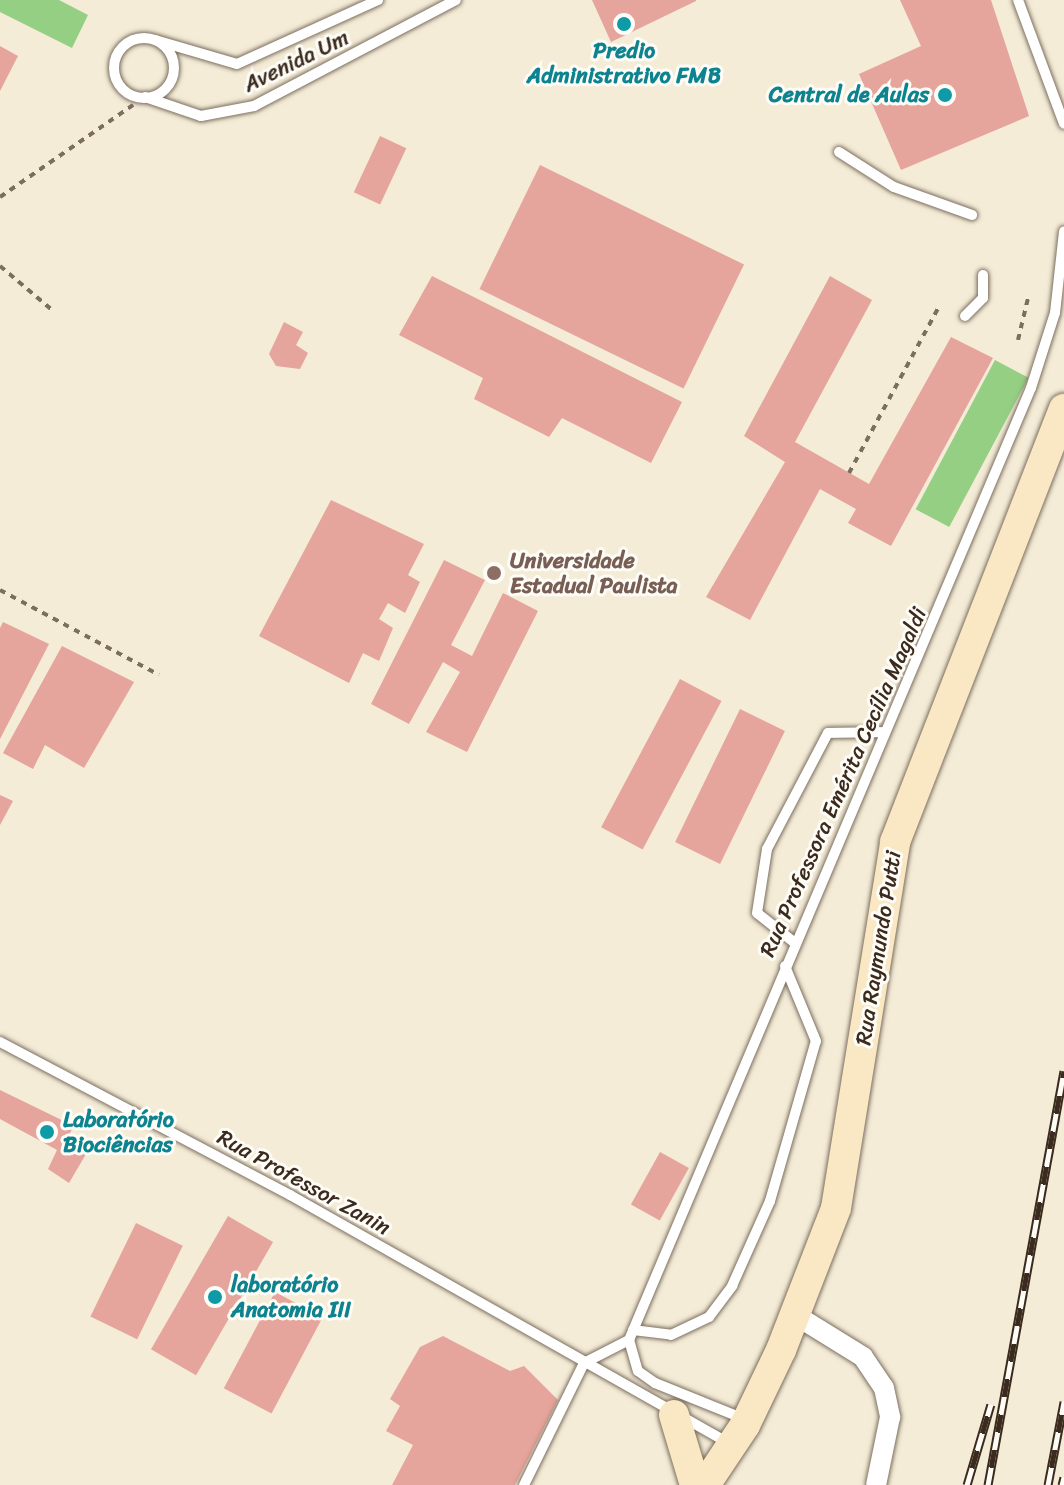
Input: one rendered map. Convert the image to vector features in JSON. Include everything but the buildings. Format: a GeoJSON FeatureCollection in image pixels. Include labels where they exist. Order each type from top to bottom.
{"type":"FeatureCollection","features":[{"type":"Feature","properties":{"kind":"street","name":"Rua Raymundo Putti"},"geometry":{"type":"LineString","coordinates":[[705,1485],[740,1433],[797,1316],[849,1151],[872,959],[895,842],[1064,409]]}},
{"type":"Feature","properties":{"kind":"street"},"geometry":{"type":"LineString","coordinates":[[797,1316],[863,1357],[884,1388],[890,1417],[876,1485]]}},
{"type":"Feature","properties":{"kind":"street"},"geometry":{"type":"LineString","coordinates":[[674,1415],[695,1485]]}},
{"type":"Feature","properties":{"kind":"lane","name":"Avenida Um"},"geometry":{"type":"LineString","coordinates":[[155,40],[211,62],[237,64],[378,0]]}},
{"type":"Feature","properties":{"kind":"lane","name":"Avenida Um"},"geometry":{"type":"LineString","coordinates":[[145,97],[201,116],[254,106],[456,0]]}},
{"type":"Feature","properties":{"kind":"lane"},"geometry":{"type":"LineString","coordinates":[[1018,0],[1064,124]]}},
{"type":"Feature","properties":{"kind":"lane"},"geometry":{"type":"LineString","coordinates":[[155,40],[170,53],[174,73],[164,90],[145,97],[120,85],[114,66],[129,42],[155,40]]}},
{"type":"Feature","properties":{"kind":"lane"},"geometry":{"type":"LineString","coordinates":[[839,152],[894,187],[972,215]]}},
{"type":"Feature","properties":{"kind":"lane","name":"Rua Professora Emérita Cecília Magaldi"},"geometry":{"type":"LineString","coordinates":[[631,1335],[1031,388],[1055,313],[1064,231]]}},
{"type":"Feature","properties":{"kind":"lane"},"geometry":{"type":"LineString","coordinates":[[965,316],[983,298],[983,275]]}},
{"type":"Feature","properties":{"kind":"lane"},"geometry":{"type":"LineString","coordinates":[[795,943],[757,913],[767,849],[828,733],[885,732]]}},
{"type":"Feature","properties":{"kind":"lane"},"geometry":{"type":"LineString","coordinates":[[524,1485],[584,1363],[631,1335],[671,1335],[709,1317],[732,1286],[770,1201],[816,1041],[785,966]]}},
{"type":"Feature","properties":{"kind":"lane","name":"Rua Professor Zanin"},"geometry":{"type":"LineString","coordinates":[[0,1042],[290,1195],[674,1415],[740,1433]]}},
{"type":"Feature","properties":{"kind":"lane"},"geometry":{"type":"LineString","coordinates":[[631,1335],[638,1371],[740,1433]]}},
{"type":"Feature","properties":{"kind":"path"},"geometry":{"type":"LineString","coordinates":[[0,197],[145,97]]}},
{"type":"Feature","properties":{"kind":"path"},"geometry":{"type":"LineString","coordinates":[[0,266],[52,310]]}},
{"type":"Feature","properties":{"kind":"path"},"geometry":{"type":"LineString","coordinates":[[1018,340],[1028,298]]}},
{"type":"Feature","properties":{"kind":"path"},"geometry":{"type":"LineString","coordinates":[[849,473],[940,305]]}},
{"type":"Feature","properties":{"kind":"path"},"geometry":{"type":"LineString","coordinates":[[0,590],[159,675]]}},
{"type":"Feature","properties":{"kind":"green space"},"geometry":{"type":"Polygon","coordinates":[[[0,0],[59,0],[88,15],[72,48],[0,12],[0,0]]]}},
{"type":"Feature","properties":{"kind":"green space"},"geometry":{"type":"Polygon","coordinates":[[[995,360],[1029,378],[949,527],[916,509],[995,360]]]}},
{"type":"Feature","properties":{"kind":"railway"},"geometry":{"type":"LineString","coordinates":[[988,1485],[1064,1071]]}},
{"type":"Feature","properties":{"kind":"railway"},"geometry":{"type":"LineString","coordinates":[[1048,1485],[1064,1402]]}},
{"type":"Feature","properties":{"kind":"railway"},"geometry":{"type":"LineString","coordinates":[[967,1485],[991,1404]]}},
{"type":"Feature","properties":{"kind":"railway"},"geometry":{"type":"LineString","coordinates":[[1062,1485],[1064,1477]]}},
{"type":"Feature","properties":{"kind":"place","name":"Predio Administrativo FMB"},"geometry":{"type":"Point","coordinates":[624,24]}},
{"type":"Feature","properties":{"kind":"place","name":"Central de Aulas"},"geometry":{"type":"Point","coordinates":[945,95]}},
{"type":"Feature","properties":{"kind":"place","name":"Universidade Estadual Paulista"},"geometry":{"type":"Point","coordinates":[494,573]}},
{"type":"Feature","properties":{"kind":"place","name":"Laboratório Biociências"},"geometry":{"type":"Point","coordinates":[47,1132]}},
{"type":"Feature","properties":{"kind":"place","name":"laboratório Anatomia III"},"geometry":{"type":"Point","coordinates":[215,1297]}}]}
